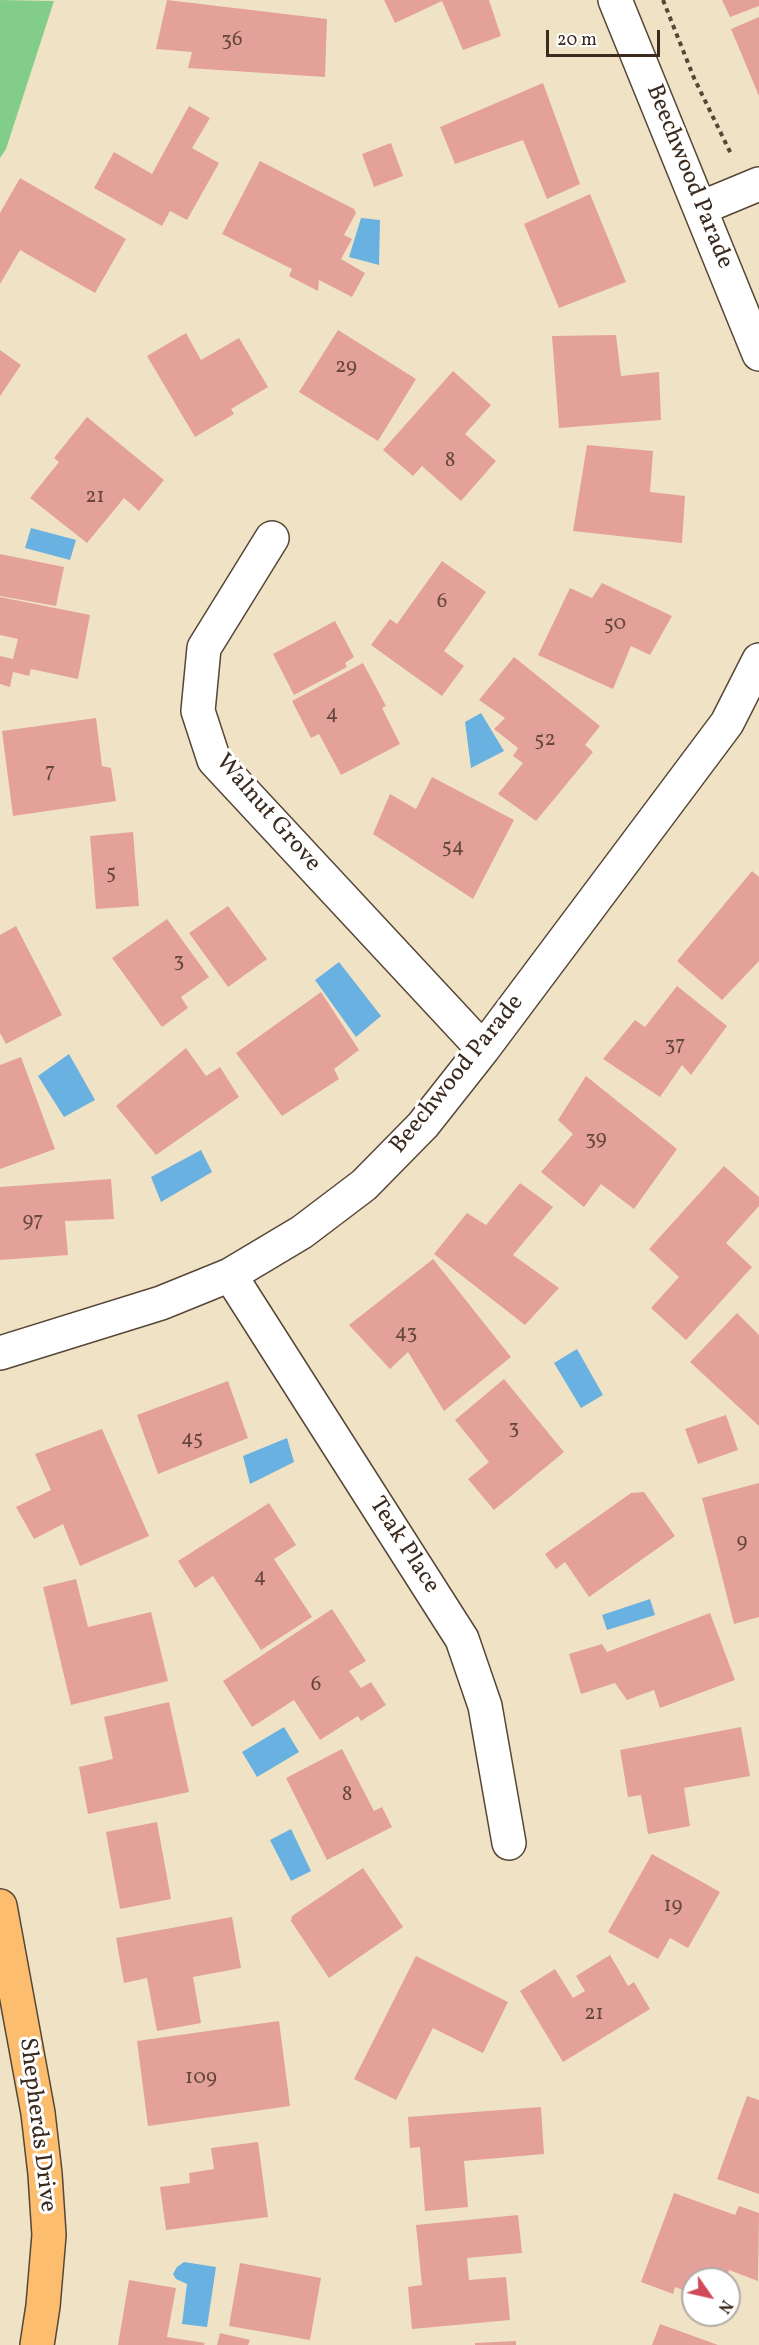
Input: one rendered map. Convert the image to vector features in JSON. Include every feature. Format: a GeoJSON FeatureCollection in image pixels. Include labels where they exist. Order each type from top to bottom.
{"type":"FeatureCollection","features":[{"type":"Feature","properties":{"kind":"main road","name":"Shepherds Drive"},"geometry":{"type":"LineString","coordinates":[[0,1906],[38,2113],[45,2174],[49,2235],[43,2306],[36,2345]]}},
{"type":"Feature","properties":{"kind":"street","name":"Beechwood Parade"},"geometry":{"type":"LineString","coordinates":[[615,0],[759,354]]}},
{"type":"Feature","properties":{"kind":"street"},"geometry":{"type":"LineString","coordinates":[[701,208],[759,184]]}},
{"type":"Feature","properties":{"kind":"street","name":"Walnut Grove"},"geometry":{"type":"LineString","coordinates":[[272,538],[204,648],[198,711],[214,760],[483,1049]]}},
{"type":"Feature","properties":{"kind":"street","name":"Beechwood Parade"},"geometry":{"type":"LineString","coordinates":[[0,1353],[161,1303],[230,1275],[302,1232],[364,1185],[423,1125],[483,1049],[727,723],[759,660]]}},
{"type":"Feature","properties":{"kind":"street","name":"Teak Place"},"geometry":{"type":"LineString","coordinates":[[230,1275],[462,1639],[485,1706],[509,1843]]}},
{"type":"Feature","properties":{"kind":"path"},"geometry":{"type":"LineString","coordinates":[[663,0],[694,78],[732,158],[739,156]]}},
{"type":"Feature","properties":{"kind":"green space"},"geometry":{"type":"Polygon","coordinates":[[[0,0],[54,1],[6,149],[0,158],[0,0]]]}},
{"type":"Feature","properties":{"kind":"water"},"geometry":{"type":"Polygon","coordinates":[[[361,218],[380,220],[379,265],[349,257],[361,218]]]}},
{"type":"Feature","properties":{"kind":"water"},"geometry":{"type":"Polygon","coordinates":[[[31,528],[76,540],[70,560],[25,548],[31,528]]]}},
{"type":"Feature","properties":{"kind":"water"},"geometry":{"type":"Polygon","coordinates":[[[481,713],[504,751],[471,768],[465,722],[481,713]]]}},
{"type":"Feature","properties":{"kind":"water"},"geometry":{"type":"Polygon","coordinates":[[[339,962],[381,1016],[356,1037],[315,980],[339,962]]]}},
{"type":"Feature","properties":{"kind":"water"},"geometry":{"type":"Polygon","coordinates":[[[69,1054],[95,1100],[64,1117],[38,1076],[69,1054]]]}},
{"type":"Feature","properties":{"kind":"water"},"geometry":{"type":"Polygon","coordinates":[[[201,1150],[212,1172],[161,1202],[151,1177],[201,1150]]]}},
{"type":"Feature","properties":{"kind":"water"},"geometry":{"type":"Polygon","coordinates":[[[577,1349],[603,1395],[581,1408],[554,1363],[577,1349]]]}},
{"type":"Feature","properties":{"kind":"water"},"geometry":{"type":"Polygon","coordinates":[[[287,1438],[294,1462],[250,1484],[243,1456],[287,1438]]]}},
{"type":"Feature","properties":{"kind":"water"},"geometry":{"type":"Polygon","coordinates":[[[650,1599],[655,1615],[607,1630],[602,1615],[650,1599]]]}},
{"type":"Feature","properties":{"kind":"water"},"geometry":{"type":"Polygon","coordinates":[[[284,1727],[299,1752],[257,1777],[242,1752],[284,1727]]]}},
{"type":"Feature","properties":{"kind":"water"},"geometry":{"type":"Polygon","coordinates":[[[291,1829],[311,1871],[291,1881],[270,1840],[291,1829]]]}},
{"type":"Feature","properties":{"kind":"water"},"geometry":{"type":"Polygon","coordinates":[[[184,2262],[216,2267],[207,2327],[182,2324],[187,2284],[176,2279],[173,2274],[184,2262]]]}},
{"type":"Feature","properties":{"kind":"building"},"geometry":{"type":"Polygon","coordinates":[[[167,0],[327,19],[325,77],[188,68],[192,52],[156,49],[167,0]]]}},
{"type":"Feature","properties":{"kind":"building"},"geometry":{"type":"Polygon","coordinates":[[[384,0],[489,0],[501,36],[463,50],[442,1],[395,23],[384,0]]]}},
{"type":"Feature","properties":{"kind":"building"},"geometry":{"type":"Polygon","coordinates":[[[722,0],[759,0],[759,6],[730,17],[722,0]]]}},
{"type":"Feature","properties":{"kind":"building"},"geometry":{"type":"Polygon","coordinates":[[[759,17],[759,96],[731,29],[759,17]]]}},
{"type":"Feature","properties":{"kind":"building"},"geometry":{"type":"Polygon","coordinates":[[[543,83],[580,184],[547,199],[523,140],[455,164],[440,127],[543,83]]]}},
{"type":"Feature","properties":{"kind":"building"},"geometry":{"type":"Polygon","coordinates":[[[189,106],[210,118],[192,148],[219,163],[187,220],[170,211],[162,226],[94,188],[114,152],[152,174],[189,106]]]}},
{"type":"Feature","properties":{"kind":"building"},"geometry":{"type":"Polygon","coordinates":[[[391,143],[403,176],[374,187],[362,154],[391,143]]]}},
{"type":"Feature","properties":{"kind":"building"},"geometry":{"type":"Polygon","coordinates":[[[260,161],[354,209],[356,213],[344,235],[352,239],[341,259],[365,273],[352,297],[319,280],[318,291],[289,276],[292,269],[222,234],[260,161]]]}},
{"type":"Feature","properties":{"kind":"building"},"geometry":{"type":"Polygon","coordinates":[[[20,178],[126,239],[95,293],[20,250],[0,284],[0,213],[20,178]]]}},
{"type":"Feature","properties":{"kind":"building"},"geometry":{"type":"Polygon","coordinates":[[[590,194],[626,282],[559,308],[524,224],[590,194]]]}},
{"type":"Feature","properties":{"kind":"building"},"geometry":{"type":"Polygon","coordinates":[[[338,330],[416,379],[378,441],[299,392],[338,330]]]}},
{"type":"Feature","properties":{"kind":"building"},"geometry":{"type":"Polygon","coordinates":[[[186,333],[201,360],[239,338],[268,387],[231,409],[234,414],[195,437],[147,356],[186,333]]]}},
{"type":"Feature","properties":{"kind":"building"},"geometry":{"type":"Polygon","coordinates":[[[616,335],[621,376],[659,372],[661,420],[559,428],[552,336],[616,335]]]}},
{"type":"Feature","properties":{"kind":"building"},"geometry":{"type":"Polygon","coordinates":[[[0,350],[21,365],[0,396],[0,350]]]}},
{"type":"Feature","properties":{"kind":"building"},"geometry":{"type":"Polygon","coordinates":[[[453,371],[491,405],[465,434],[496,461],[461,501],[422,466],[413,476],[383,450],[453,371]]]}},
{"type":"Feature","properties":{"kind":"building"},"geometry":{"type":"Polygon","coordinates":[[[87,417],[164,480],[139,511],[124,498],[87,543],[30,498],[59,462],[54,458],[87,417]]]}},
{"type":"Feature","properties":{"kind":"building"},"geometry":{"type":"Polygon","coordinates":[[[587,445],[653,451],[650,492],[685,496],[682,543],[573,531],[587,445]]]}},
{"type":"Feature","properties":{"kind":"building"},"geometry":{"type":"Polygon","coordinates":[[[0,554],[64,567],[56,606],[0,596],[0,554]]]}},
{"type":"Feature","properties":{"kind":"building"},"geometry":{"type":"Polygon","coordinates":[[[442,561],[486,592],[444,651],[464,666],[442,696],[371,645],[390,619],[397,624],[442,561]]]}},
{"type":"Feature","properties":{"kind":"building"},"geometry":{"type":"Polygon","coordinates":[[[602,583],[672,616],[650,655],[631,646],[613,689],[538,655],[570,588],[592,598],[602,583]]]}},
{"type":"Feature","properties":{"kind":"building"},"geometry":{"type":"Polygon","coordinates":[[[0,597],[90,615],[78,679],[31,669],[29,676],[13,672],[10,687],[0,684],[0,656],[13,659],[18,639],[0,635],[0,597]]]}},
{"type":"Feature","properties":{"kind":"building"},"geometry":{"type":"Polygon","coordinates":[[[335,621],[354,657],[345,663],[347,667],[294,695],[273,654],[335,621]]]}},
{"type":"Feature","properties":{"kind":"building"},"geometry":{"type":"Polygon","coordinates":[[[514,657],[600,726],[585,745],[593,752],[536,821],[498,794],[523,763],[513,756],[518,748],[494,729],[505,718],[479,700],[514,657]]]}},
{"type":"Feature","properties":{"kind":"building"},"geometry":{"type":"Polygon","coordinates":[[[363,663],[386,706],[382,708],[400,744],[341,775],[319,734],[311,738],[292,701],[363,663]]]}},
{"type":"Feature","properties":{"kind":"building"},"geometry":{"type":"Polygon","coordinates":[[[96,718],[102,766],[111,768],[116,801],[13,816],[2,731],[96,718]]]}},
{"type":"Feature","properties":{"kind":"building"},"geometry":{"type":"Polygon","coordinates":[[[432,777],[514,820],[473,899],[373,834],[390,794],[416,809],[432,777]]]}},
{"type":"Feature","properties":{"kind":"building"},"geometry":{"type":"Polygon","coordinates":[[[133,832],[139,906],[96,909],[90,836],[133,832]]]}},
{"type":"Feature","properties":{"kind":"building"},"geometry":{"type":"Polygon","coordinates":[[[752,871],[759,877],[759,961],[722,1000],[677,961],[752,871]]]}},
{"type":"Feature","properties":{"kind":"building"},"geometry":{"type":"Polygon","coordinates":[[[228,906],[267,959],[228,987],[189,933],[228,906]]]}},
{"type":"Feature","properties":{"kind":"building"},"geometry":{"type":"Polygon","coordinates":[[[167,919],[209,977],[181,997],[188,1008],[162,1027],[112,958],[167,919]]]}},
{"type":"Feature","properties":{"kind":"building"},"geometry":{"type":"Polygon","coordinates":[[[16,926],[62,1015],[6,1044],[0,1033],[0,935],[16,926]]]}},
{"type":"Feature","properties":{"kind":"building"},"geometry":{"type":"Polygon","coordinates":[[[677,986],[727,1026],[691,1075],[682,1065],[660,1097],[603,1059],[635,1020],[645,1027],[677,986]]]}},
{"type":"Feature","properties":{"kind":"building"},"geometry":{"type":"Polygon","coordinates":[[[321,992],[359,1050],[334,1069],[339,1079],[282,1116],[236,1053],[321,992]]]}},
{"type":"Feature","properties":{"kind":"building"},"geometry":{"type":"Polygon","coordinates":[[[186,1048],[206,1076],[220,1067],[239,1097],[156,1155],[116,1106],[186,1048]]]}},
{"type":"Feature","properties":{"kind":"building"},"geometry":{"type":"Polygon","coordinates":[[[21,1057],[55,1149],[0,1169],[0,1065],[21,1057]]]}},
{"type":"Feature","properties":{"kind":"building"},"geometry":{"type":"Polygon","coordinates":[[[586,1076],[677,1149],[634,1209],[601,1184],[584,1207],[541,1172],[573,1134],[558,1120],[586,1076]]]}},
{"type":"Feature","properties":{"kind":"building"},"geometry":{"type":"Polygon","coordinates":[[[724,1166],[759,1197],[759,1206],[726,1243],[752,1267],[686,1340],[651,1308],[679,1277],[649,1249],[724,1166]]]}},
{"type":"Feature","properties":{"kind":"building"},"geometry":{"type":"Polygon","coordinates":[[[111,1179],[114,1219],[65,1221],[68,1255],[0,1260],[0,1187],[111,1179]]]}},
{"type":"Feature","properties":{"kind":"building"},"geometry":{"type":"Polygon","coordinates":[[[520,1183],[553,1207],[513,1255],[559,1288],[525,1325],[434,1254],[467,1213],[486,1225],[520,1183]]]}},
{"type":"Feature","properties":{"kind":"building"},"geometry":{"type":"Polygon","coordinates":[[[433,1259],[511,1357],[444,1411],[408,1352],[390,1369],[349,1325],[433,1259]]]}},
{"type":"Feature","properties":{"kind":"building"},"geometry":{"type":"Polygon","coordinates":[[[737,1313],[759,1335],[759,1426],[690,1362],[737,1313]]]}},
{"type":"Feature","properties":{"kind":"building"},"geometry":{"type":"Polygon","coordinates":[[[504,1379],[564,1452],[494,1510],[468,1479],[489,1462],[455,1420],[504,1379]]]}},
{"type":"Feature","properties":{"kind":"building"},"geometry":{"type":"Polygon","coordinates":[[[228,1381],[248,1438],[158,1474],[137,1415],[228,1381]]]}},
{"type":"Feature","properties":{"kind":"building"},"geometry":{"type":"Polygon","coordinates":[[[726,1415],[738,1450],[698,1464],[685,1429],[726,1415]]]}},
{"type":"Feature","properties":{"kind":"building"},"geometry":{"type":"Polygon","coordinates":[[[102,1429],[149,1536],[80,1566],[63,1524],[34,1539],[16,1507],[51,1490],[35,1454],[102,1429]]]}},
{"type":"Feature","properties":{"kind":"building"},"geometry":{"type":"Polygon","coordinates":[[[759,1483],[759,1617],[734,1624],[702,1498],[759,1483]]]}},
{"type":"Feature","properties":{"kind":"building"},"geometry":{"type":"Polygon","coordinates":[[[644,1492],[675,1536],[589,1597],[565,1562],[556,1569],[545,1554],[631,1493],[644,1492]]]}},
{"type":"Feature","properties":{"kind":"building"},"geometry":{"type":"Polygon","coordinates":[[[269,1503],[296,1545],[274,1559],[312,1617],[261,1650],[213,1576],[195,1588],[178,1561],[269,1503]]]}},
{"type":"Feature","properties":{"kind":"building"},"geometry":{"type":"Polygon","coordinates":[[[76,1579],[88,1627],[151,1612],[168,1681],[71,1705],[43,1587],[76,1579]]]}},
{"type":"Feature","properties":{"kind":"building"},"geometry":{"type":"Polygon","coordinates":[[[332,1609],[366,1661],[349,1671],[361,1688],[371,1682],[386,1705],[361,1721],[358,1716],[320,1740],[294,1700],[252,1727],[223,1681],[332,1609]]]}},
{"type":"Feature","properties":{"kind":"building"},"geometry":{"type":"Polygon","coordinates":[[[710,1613],[735,1680],[660,1708],[654,1690],[627,1700],[615,1683],[581,1694],[569,1654],[602,1644],[607,1652],[710,1613]]]}},
{"type":"Feature","properties":{"kind":"building"},"geometry":{"type":"Polygon","coordinates":[[[169,1702],[189,1792],[88,1814],[79,1767],[113,1759],[104,1717],[169,1702]]]}},
{"type":"Feature","properties":{"kind":"building"},"geometry":{"type":"Polygon","coordinates":[[[741,1727],[750,1776],[684,1788],[690,1826],[648,1834],[641,1795],[628,1797],[620,1750],[741,1727]]]}},
{"type":"Feature","properties":{"kind":"building"},"geometry":{"type":"Polygon","coordinates":[[[342,1749],[374,1811],[382,1807],[392,1827],[327,1860],[286,1778],[342,1749]]]}},
{"type":"Feature","properties":{"kind":"building"},"geometry":{"type":"Polygon","coordinates":[[[157,1822],[171,1899],[120,1909],[106,1832],[157,1822]]]}},
{"type":"Feature","properties":{"kind":"building"},"geometry":{"type":"Polygon","coordinates":[[[652,1854],[720,1892],[688,1948],[670,1938],[658,1959],[608,1932],[652,1854]]]}},
{"type":"Feature","properties":{"kind":"building"},"geometry":{"type":"Polygon","coordinates":[[[363,1868],[403,1927],[329,1978],[291,1921],[292,1916],[363,1868]]]}},
{"type":"Feature","properties":{"kind":"building"},"geometry":{"type":"Polygon","coordinates":[[[232,1917],[241,1968],[193,1977],[201,2023],[157,2031],[147,1978],[124,1983],[116,1938],[232,1917]]]}},
{"type":"Feature","properties":{"kind":"building"},"geometry":{"type":"Polygon","coordinates":[[[610,1955],[628,1986],[634,1982],[650,2009],[563,2062],[520,1991],[555,1969],[573,1998],[585,1991],[576,1976],[610,1955]]]}},
{"type":"Feature","properties":{"kind":"building"},"geometry":{"type":"Polygon","coordinates":[[[416,1956],[508,2002],[483,2053],[433,2028],[396,2100],[354,2079],[416,1956]]]}},
{"type":"Feature","properties":{"kind":"building"},"geometry":{"type":"Polygon","coordinates":[[[279,2021],[290,2106],[148,2126],[137,2041],[279,2021]]]}},
{"type":"Feature","properties":{"kind":"building"},"geometry":{"type":"Polygon","coordinates":[[[747,2096],[759,2100],[759,2194],[717,2179],[747,2096]]]}},
{"type":"Feature","properties":{"kind":"building"},"geometry":{"type":"Polygon","coordinates":[[[541,2107],[544,2154],[464,2161],[468,2207],[425,2211],[420,2147],[410,2148],[408,2117],[541,2107]]]}},
{"type":"Feature","properties":{"kind":"building"},"geometry":{"type":"Polygon","coordinates":[[[258,2142],[268,2217],[166,2230],[160,2187],[190,2183],[189,2173],[214,2169],[211,2148],[258,2142]]]}},
{"type":"Feature","properties":{"kind":"building"},"geometry":{"type":"Polygon","coordinates":[[[674,2193],[735,2215],[739,2206],[759,2213],[758,2281],[741,2275],[741,2267],[681,2267],[681,2289],[675,2287],[673,2294],[641,2282],[674,2193]]]}},
{"type":"Feature","properties":{"kind":"building"},"geometry":{"type":"Polygon","coordinates":[[[518,2215],[522,2253],[467,2258],[469,2280],[506,2277],[510,2320],[412,2329],[408,2287],[422,2285],[416,2225],[518,2215]]]}},
{"type":"Feature","properties":{"kind":"building"},"geometry":{"type":"Polygon","coordinates":[[[240,2263],[321,2278],[310,2340],[229,2326],[240,2263]]]}},
{"type":"Feature","properties":{"kind":"building"},"geometry":{"type":"Polygon","coordinates":[[[129,2280],[176,2288],[167,2337],[205,2343],[204,2345],[118,2345],[129,2280]]]}},
{"type":"Feature","properties":{"kind":"building"},"geometry":{"type":"Polygon","coordinates":[[[660,2324],[718,2345],[652,2345],[660,2324]]]}},
{"type":"Feature","properties":{"kind":"building"},"geometry":{"type":"Polygon","coordinates":[[[220,2333],[250,2340],[248,2345],[217,2345],[220,2333]]]}},
{"type":"Feature","properties":{"kind":"building"},"geometry":{"type":"Polygon","coordinates":[[[516,2341],[516,2345],[475,2345],[475,2343],[516,2341]]]}}]}
